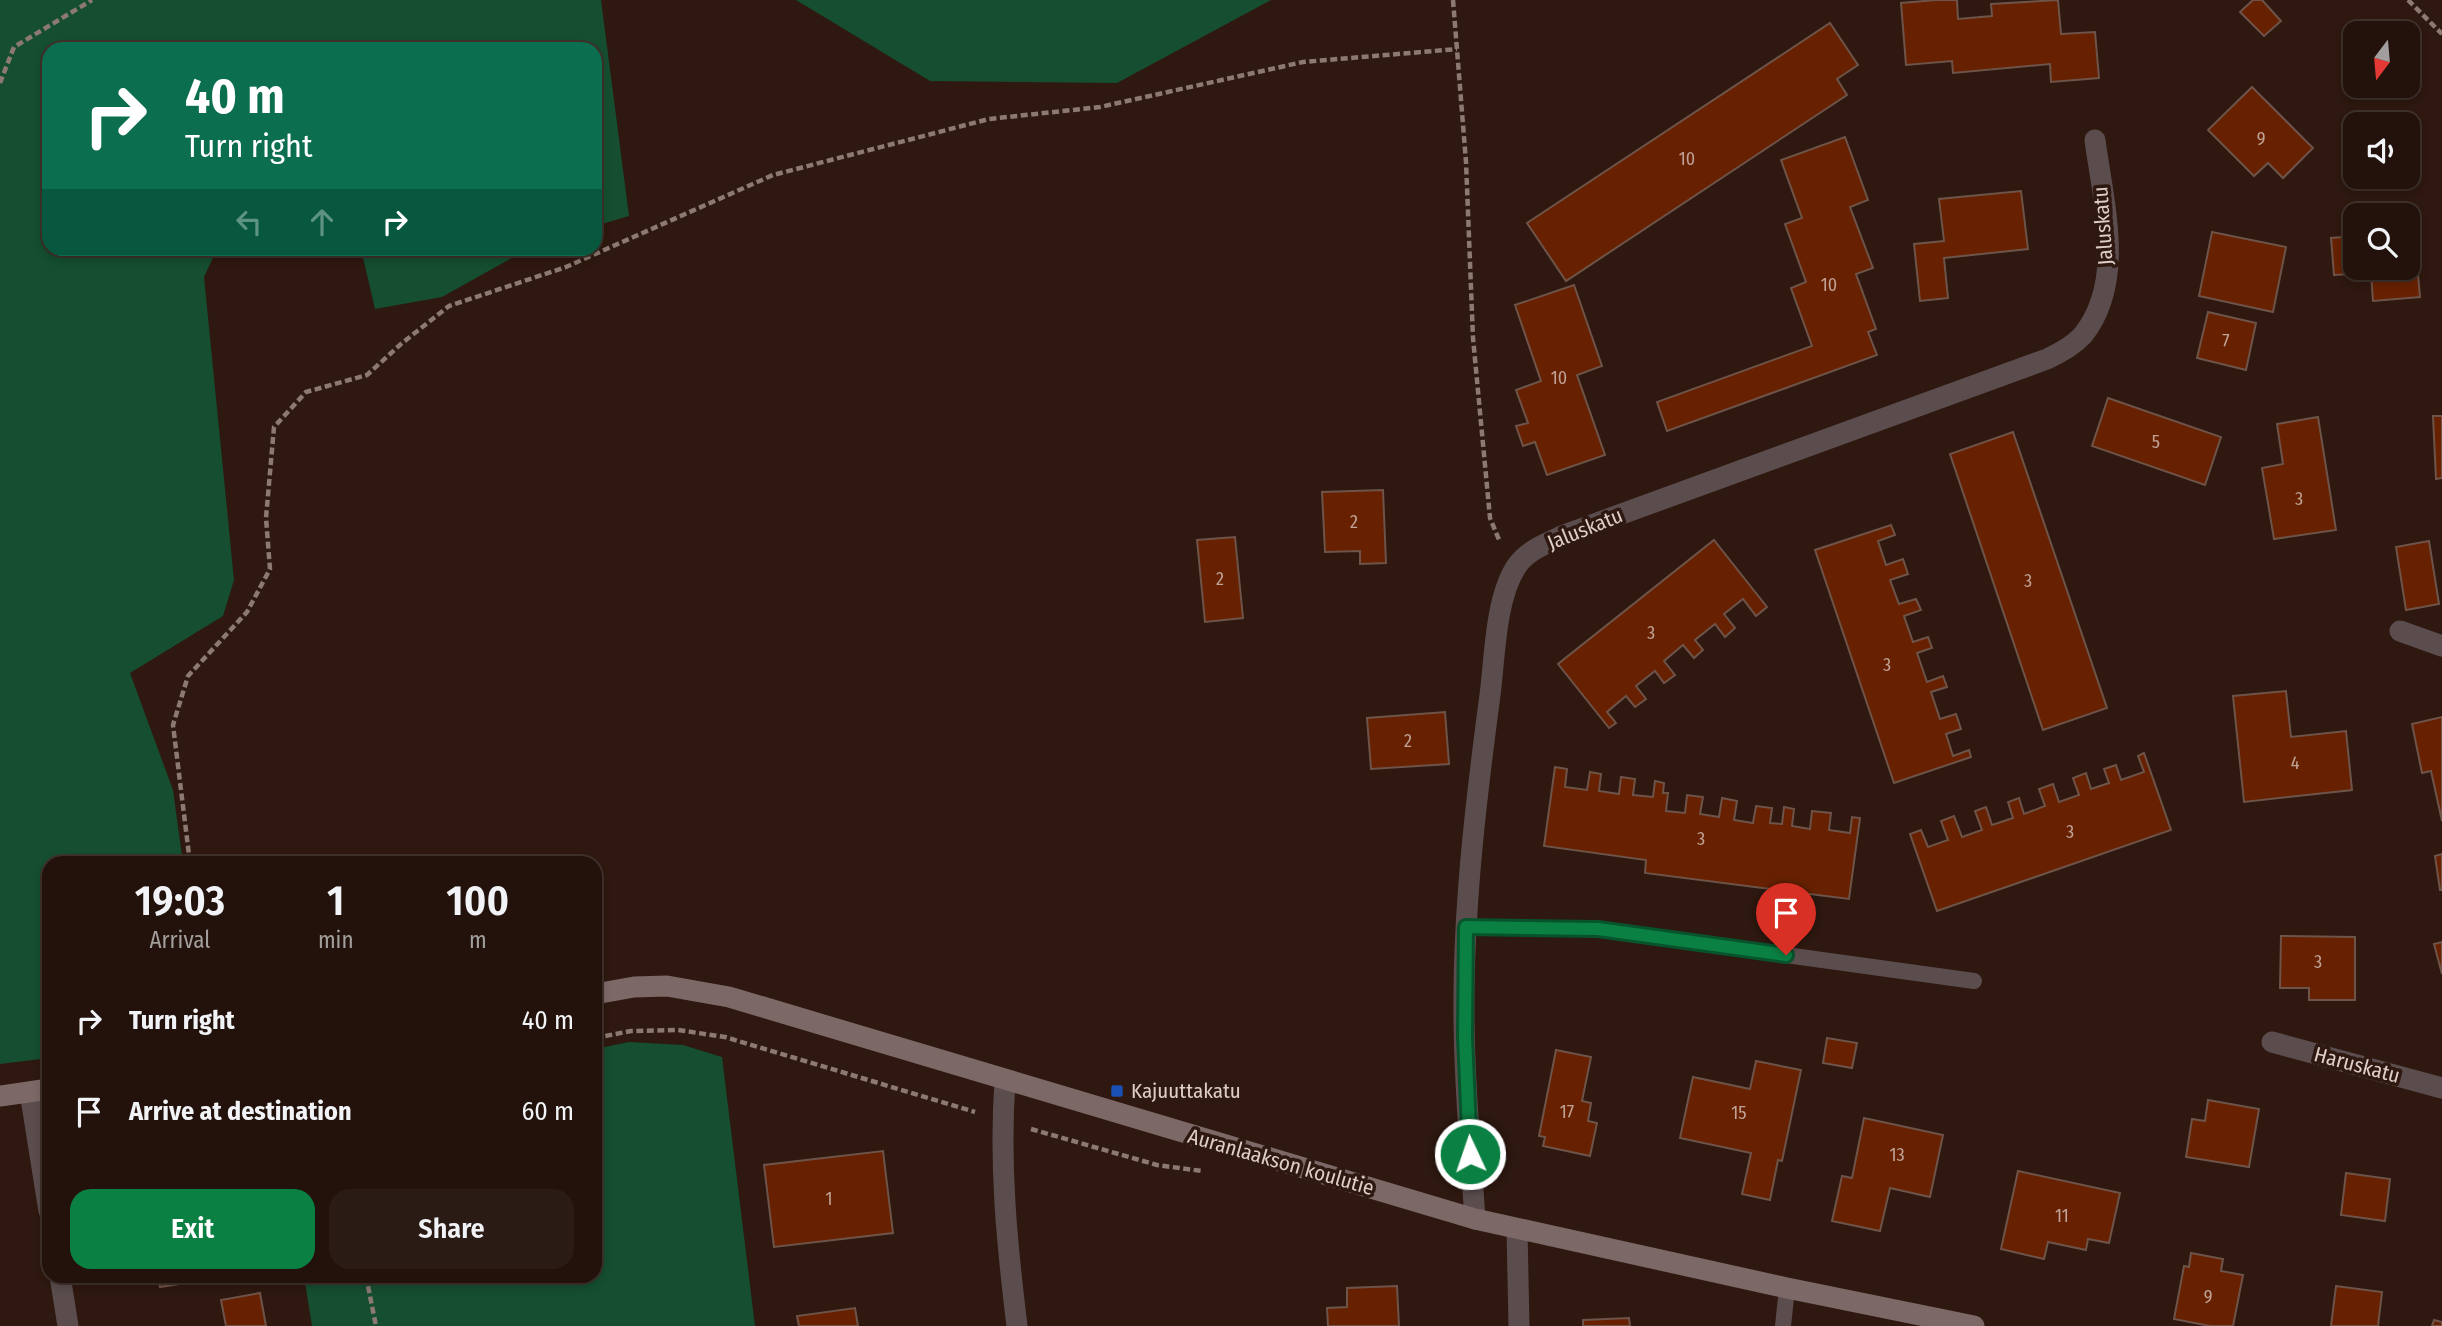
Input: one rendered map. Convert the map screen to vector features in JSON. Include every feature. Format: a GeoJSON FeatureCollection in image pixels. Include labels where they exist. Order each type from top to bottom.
{"type":"FeatureCollection","features":[{"type":"Feature","properties":{"kind":"street","name":"Jaluskatu"},"geometry":{"type":"LineString","coordinates":[[1518,564],[1531,552],[1564,535],[2066,350],[2081,337],[2094,319],[2107,278],[2109,253],[2095,140]]}},
{"type":"Feature","properties":{"kind":"street"},"geometry":{"type":"LineString","coordinates":[[1475,1219],[1465,1058],[1466,927],[1481,762],[1500,618],[1510,579],[1518,564]]}},
{"type":"Feature","properties":{"kind":"street"},"geometry":{"type":"LineString","coordinates":[[2400,631],[2442,646]]}},
{"type":"Feature","properties":{"kind":"street","name":"Auranlaakson koulutie"},"geometry":{"type":"LineString","coordinates":[[602,993],[656,986],[698,990],[729,997],[1475,1219],[1974,1326]]}},
{"type":"Feature","properties":{"kind":"street","name":"Haruskatu"},"geometry":{"type":"LineString","coordinates":[[2272,1042],[2442,1088]]}},
{"type":"Feature","properties":{"kind":"street"},"geometry":{"type":"LineString","coordinates":[[1005,1081],[1002,1131],[1003,1205],[1017,1326]]}},
{"type":"Feature","properties":{"kind":"street"},"geometry":{"type":"LineString","coordinates":[[0,1096],[39,1091],[42,1127]]}},
{"type":"Feature","properties":{"kind":"street"},"geometry":{"type":"LineString","coordinates":[[1517,1229],[1519,1326]]}},
{"type":"Feature","properties":{"kind":"street"},"geometry":{"type":"LineString","coordinates":[[61,1283],[68,1326]]}},
{"type":"Feature","properties":{"kind":"lane"},"geometry":{"type":"LineString","coordinates":[[1466,927],[1598,929],[1974,981]]}},
{"type":"Feature","properties":{"kind":"lane"},"geometry":{"type":"LineString","coordinates":[[1783,1326],[1787,1288]]}},
{"type":"Feature","properties":{"kind":"path"},"geometry":{"type":"LineString","coordinates":[[0,83],[14,47],[92,0]]}},
{"type":"Feature","properties":{"kind":"path"},"geometry":{"type":"LineString","coordinates":[[1453,0],[1466,162],[1473,338],[1490,518],[1506,552],[1518,564]]}},
{"type":"Feature","properties":{"kind":"path"},"geometry":{"type":"LineString","coordinates":[[2409,0],[2442,34]]}},
{"type":"Feature","properties":{"kind":"path"},"geometry":{"type":"LineString","coordinates":[[602,251],[773,175],[989,119],[1100,107],[1303,62],[1457,49]]}},
{"type":"Feature","properties":{"kind":"path"},"geometry":{"type":"LineString","coordinates":[[189,856],[173,725],[188,676],[247,612],[270,569],[266,518],[274,427],[306,392],[367,375],[449,306],[566,267],[591,256]]}},
{"type":"Feature","properties":{"kind":"path"},"geometry":{"type":"LineString","coordinates":[[367,1283],[376,1326]]}},
{"type":"Feature","properties":{"kind":"green space"},"geometry":{"type":"Polygon","coordinates":[[[0,0],[601,0],[629,216],[602,224],[602,42],[42,42],[42,256],[214,256],[204,277],[234,580],[223,616],[130,673],[173,790],[182,856],[42,856],[42,1059],[0,1064],[0,0]]]}},
{"type":"Feature","properties":{"kind":"green space"},"geometry":{"type":"Polygon","coordinates":[[[796,0],[1271,0],[1117,83],[930,81],[796,0]]]}},
{"type":"Feature","properties":{"kind":"green space"},"geometry":{"type":"Polygon","coordinates":[[[363,256],[515,256],[442,297],[375,309],[363,256]]]}},
{"type":"Feature","properties":{"kind":"green space"},"geometry":{"type":"Polygon","coordinates":[[[629,1042],[683,1045],[722,1057],[755,1326],[312,1326],[305,1283],[602,1283],[602,1048],[629,1042]]]}},
{"type":"Feature","properties":{"kind":"building"},"geometry":{"type":"Polygon","coordinates":[[[1957,0],[1958,19],[1992,16],[1991,4],[2058,0],[2061,34],[2095,32],[2099,78],[2051,82],[2050,64],[1953,73],[1952,61],[1906,65],[1901,3],[1957,0]]]}},
{"type":"Feature","properties":{"kind":"building"},"geometry":{"type":"Polygon","coordinates":[[[2253,0],[2262,0],[2281,21],[2264,36],[2240,12],[2253,0]]]}},
{"type":"Feature","properties":{"kind":"building"},"geometry":{"type":"Polygon","coordinates":[[[1830,23],[1858,65],[1837,79],[1847,95],[1566,281],[1527,223],[1830,23]]]}},
{"type":"Feature","properties":{"kind":"building"},"geometry":{"type":"Polygon","coordinates":[[[2252,87],[2313,148],[2283,178],[2268,163],[2254,176],[2208,130],[2252,87]]]}},
{"type":"Feature","properties":{"kind":"building"},"geometry":{"type":"Polygon","coordinates":[[[1845,137],[1868,200],[1850,207],[1873,268],[1856,274],[1876,329],[1868,332],[1877,355],[1667,431],[1657,402],[1812,346],[1791,288],[1806,282],[1785,224],[1802,218],[1781,160],[1845,137]]]}},
{"type":"Feature","properties":{"kind":"building"},"geometry":{"type":"Polygon","coordinates":[[[2021,191],[2028,249],[1944,258],[1948,298],[1920,301],[1914,244],[1944,241],[1939,199],[2021,191]]]}},
{"type":"Feature","properties":{"kind":"building"},"geometry":{"type":"Polygon","coordinates":[[[2212,232],[2286,247],[2273,312],[2199,296],[2212,232]]]}},
{"type":"Feature","properties":{"kind":"building"},"geometry":{"type":"Polygon","coordinates":[[[2343,237],[2343,275],[2334,275],[2331,238],[2343,237]]]}},
{"type":"Feature","properties":{"kind":"building"},"geometry":{"type":"Polygon","coordinates":[[[2372,280],[2419,280],[2420,297],[2373,301],[2372,280]]]}},
{"type":"Feature","properties":{"kind":"building"},"geometry":{"type":"Polygon","coordinates":[[[1574,285],[1602,366],[1577,375],[1605,455],[1547,475],[1535,442],[1523,446],[1516,426],[1528,423],[1516,390],[1541,381],[1515,305],[1574,285]]]}},
{"type":"Feature","properties":{"kind":"building"},"geometry":{"type":"Polygon","coordinates":[[[2208,312],[2256,323],[2246,370],[2197,358],[2208,312]]]}},
{"type":"Feature","properties":{"kind":"building"},"geometry":{"type":"Polygon","coordinates":[[[2108,398],[2221,437],[2205,485],[2092,446],[2108,398]]]}},
{"type":"Feature","properties":{"kind":"building"},"geometry":{"type":"Polygon","coordinates":[[[2433,416],[2442,416],[2442,478],[2436,479],[2433,416]]]}},
{"type":"Feature","properties":{"kind":"building"},"geometry":{"type":"Polygon","coordinates":[[[2318,417],[2336,530],[2274,539],[2262,468],[2283,464],[2277,424],[2318,417]]]}},
{"type":"Feature","properties":{"kind":"building"},"geometry":{"type":"Polygon","coordinates":[[[2013,432],[2107,708],[2043,730],[1950,454],[2013,432]]]}},
{"type":"Feature","properties":{"kind":"building"},"geometry":{"type":"Polygon","coordinates":[[[1383,490],[1386,563],[1360,564],[1360,551],[1325,552],[1322,492],[1383,490]]]}},
{"type":"Feature","properties":{"kind":"building"},"geometry":{"type":"Polygon","coordinates":[[[1891,525],[1895,535],[1878,541],[1886,565],[1903,559],[1908,574],[1890,580],[1899,604],[1916,599],[1921,610],[1904,616],[1913,642],[1928,637],[1932,648],[1917,653],[1927,682],[1943,676],[1947,687],[1931,692],[1940,719],[1956,714],[1961,729],[1946,734],[1953,756],[1969,750],[1971,757],[1894,783],[1815,550],[1891,525]]]}},
{"type":"Feature","properties":{"kind":"building"},"geometry":{"type":"Polygon","coordinates":[[[1235,537],[1243,618],[1205,622],[1197,540],[1235,537]]]}},
{"type":"Feature","properties":{"kind":"building"},"geometry":{"type":"Polygon","coordinates":[[[1714,540],[1767,607],[1756,616],[1743,599],[1724,614],[1735,628],[1725,637],[1715,624],[1695,640],[1703,650],[1694,658],[1683,645],[1664,661],[1675,675],[1664,683],[1655,671],[1636,686],[1646,699],[1635,707],[1626,696],[1607,712],[1616,723],[1609,728],[1558,664],[1714,540]]]}},
{"type":"Feature","properties":{"kind":"building"},"geometry":{"type":"Polygon","coordinates":[[[2429,541],[2439,604],[2406,610],[2396,547],[2429,541]]]}},
{"type":"Feature","properties":{"kind":"building"},"geometry":{"type":"Polygon","coordinates":[[[2286,691],[2291,737],[2346,731],[2352,790],[2244,802],[2233,696],[2286,691]]]}},
{"type":"Feature","properties":{"kind":"building"},"geometry":{"type":"Polygon","coordinates":[[[1445,712],[1449,764],[1371,769],[1367,718],[1445,712]]]}},
{"type":"Feature","properties":{"kind":"building"},"geometry":{"type":"Polygon","coordinates":[[[2442,717],[2442,821],[2431,771],[2422,773],[2412,724],[2442,717]]]}},
{"type":"Feature","properties":{"kind":"building"},"geometry":{"type":"Polygon","coordinates":[[[2144,753],[2171,830],[1937,911],[1910,834],[1921,830],[1928,847],[1948,840],[1941,821],[1954,816],[1962,837],[1982,830],[1975,811],[1986,807],[1992,825],[2013,818],[2008,802],[2019,798],[2024,814],[2045,806],[2039,789],[2053,784],[2059,802],[2079,795],[2073,778],[2086,773],[2091,789],[2109,783],[2104,769],[2116,765],[2121,780],[2144,772],[2138,756],[2144,753]]]}},
{"type":"Feature","properties":{"kind":"building"},"geometry":{"type":"Polygon","coordinates":[[[1555,767],[1567,769],[1565,787],[1587,790],[1590,772],[1601,774],[1599,791],[1619,794],[1621,777],[1635,779],[1633,795],[1653,797],[1655,781],[1664,783],[1663,793],[1668,793],[1666,811],[1685,813],[1687,795],[1703,797],[1700,814],[1719,817],[1722,798],[1737,801],[1734,820],[1753,823],[1756,806],[1772,808],[1770,823],[1782,824],[1784,807],[1794,809],[1792,826],[1810,829],[1812,811],[1831,813],[1829,830],[1850,833],[1852,817],[1860,818],[1849,899],[1645,873],[1646,860],[1544,846],[1555,767]]]}},
{"type":"Feature","properties":{"kind":"building"},"geometry":{"type":"Polygon","coordinates":[[[2442,854],[2442,890],[2440,890],[2435,856],[2442,854]]]}},
{"type":"Feature","properties":{"kind":"building"},"geometry":{"type":"Polygon","coordinates":[[[2281,936],[2355,937],[2355,1000],[2309,1000],[2309,988],[2280,988],[2281,936]]]}},
{"type":"Feature","properties":{"kind":"building"},"geometry":{"type":"Polygon","coordinates":[[[2442,942],[2442,974],[2434,944],[2442,942]]]}},
{"type":"Feature","properties":{"kind":"building"},"geometry":{"type":"Polygon","coordinates":[[[1827,1038],[1857,1043],[1852,1068],[1823,1063],[1827,1038]]]}},
{"type":"Feature","properties":{"kind":"building"},"geometry":{"type":"Polygon","coordinates":[[[1556,1050],[1591,1057],[1582,1101],[1591,1103],[1588,1121],[1597,1123],[1590,1156],[1543,1146],[1545,1137],[1539,1136],[1556,1050]]]}},
{"type":"Feature","properties":{"kind":"building"},"geometry":{"type":"Polygon","coordinates":[[[1756,1061],[1801,1070],[1782,1161],[1778,1160],[1770,1200],[1742,1194],[1751,1153],[1680,1138],[1693,1077],[1750,1089],[1756,1061]]]}},
{"type":"Feature","properties":{"kind":"building"},"geometry":{"type":"Polygon","coordinates":[[[2208,1100],[2259,1109],[2249,1167],[2186,1157],[2192,1119],[2205,1121],[2208,1100]]]}},
{"type":"Feature","properties":{"kind":"building"},"geometry":{"type":"Polygon","coordinates":[[[1864,1118],[1943,1135],[1930,1197],[1890,1188],[1880,1231],[1832,1221],[1842,1176],[1852,1178],[1864,1118]]]}},
{"type":"Feature","properties":{"kind":"building"},"geometry":{"type":"Polygon","coordinates":[[[883,1151],[893,1233],[774,1247],[764,1165],[883,1151]]]}},
{"type":"Feature","properties":{"kind":"building"},"geometry":{"type":"Polygon","coordinates":[[[2018,1171],[2120,1193],[2109,1243],[2088,1239],[2086,1250],[2048,1242],[2044,1259],[2001,1249],[2018,1171]]]}},
{"type":"Feature","properties":{"kind":"building"},"geometry":{"type":"Polygon","coordinates":[[[2346,1173],[2390,1179],[2385,1221],[2341,1215],[2346,1173]]]}},
{"type":"Feature","properties":{"kind":"building"},"geometry":{"type":"Polygon","coordinates":[[[2191,1253],[2223,1259],[2221,1271],[2243,1275],[2233,1326],[2210,1326],[2174,1319],[2184,1266],[2189,1267],[2191,1253]]]}},
{"type":"Feature","properties":{"kind":"building"},"geometry":{"type":"Polygon","coordinates":[[[159,1283],[185,1283],[160,1287],[159,1283]]]}},
{"type":"Feature","properties":{"kind":"building"},"geometry":{"type":"Polygon","coordinates":[[[1397,1286],[1399,1326],[1328,1326],[1327,1308],[1347,1307],[1347,1288],[1397,1286]]]}},
{"type":"Feature","properties":{"kind":"building"},"geometry":{"type":"Polygon","coordinates":[[[2336,1286],[2382,1292],[2378,1326],[2331,1326],[2336,1286]]]}},
{"type":"Feature","properties":{"kind":"building"},"geometry":{"type":"Polygon","coordinates":[[[260,1293],[266,1326],[226,1326],[221,1300],[260,1293]]]}},
{"type":"Feature","properties":{"kind":"building"},"geometry":{"type":"Polygon","coordinates":[[[855,1308],[858,1326],[799,1326],[797,1316],[855,1308]]]}},
{"type":"Feature","properties":{"kind":"building"},"geometry":{"type":"Polygon","coordinates":[[[1629,1318],[1630,1326],[1583,1326],[1583,1320],[1629,1318]]]}},
{"type":"Feature","properties":{"kind":"building"},"geometry":{"type":"Polygon","coordinates":[[[2434,1320],[2442,1322],[2442,1326],[2432,1326],[2434,1320]]]}},
{"type":"Feature","properties":{"kind":"place","name":"Kajuuttakatu"},"geometry":{"type":"Point","coordinates":[1117,1091]}},
{"type":"Feature","properties":{"kind":"route"},"geometry":{"type":"LineString","coordinates":[[1470,1154],[1465,1058],[1466,927],[1598,929],[1786,955]]}}]}
